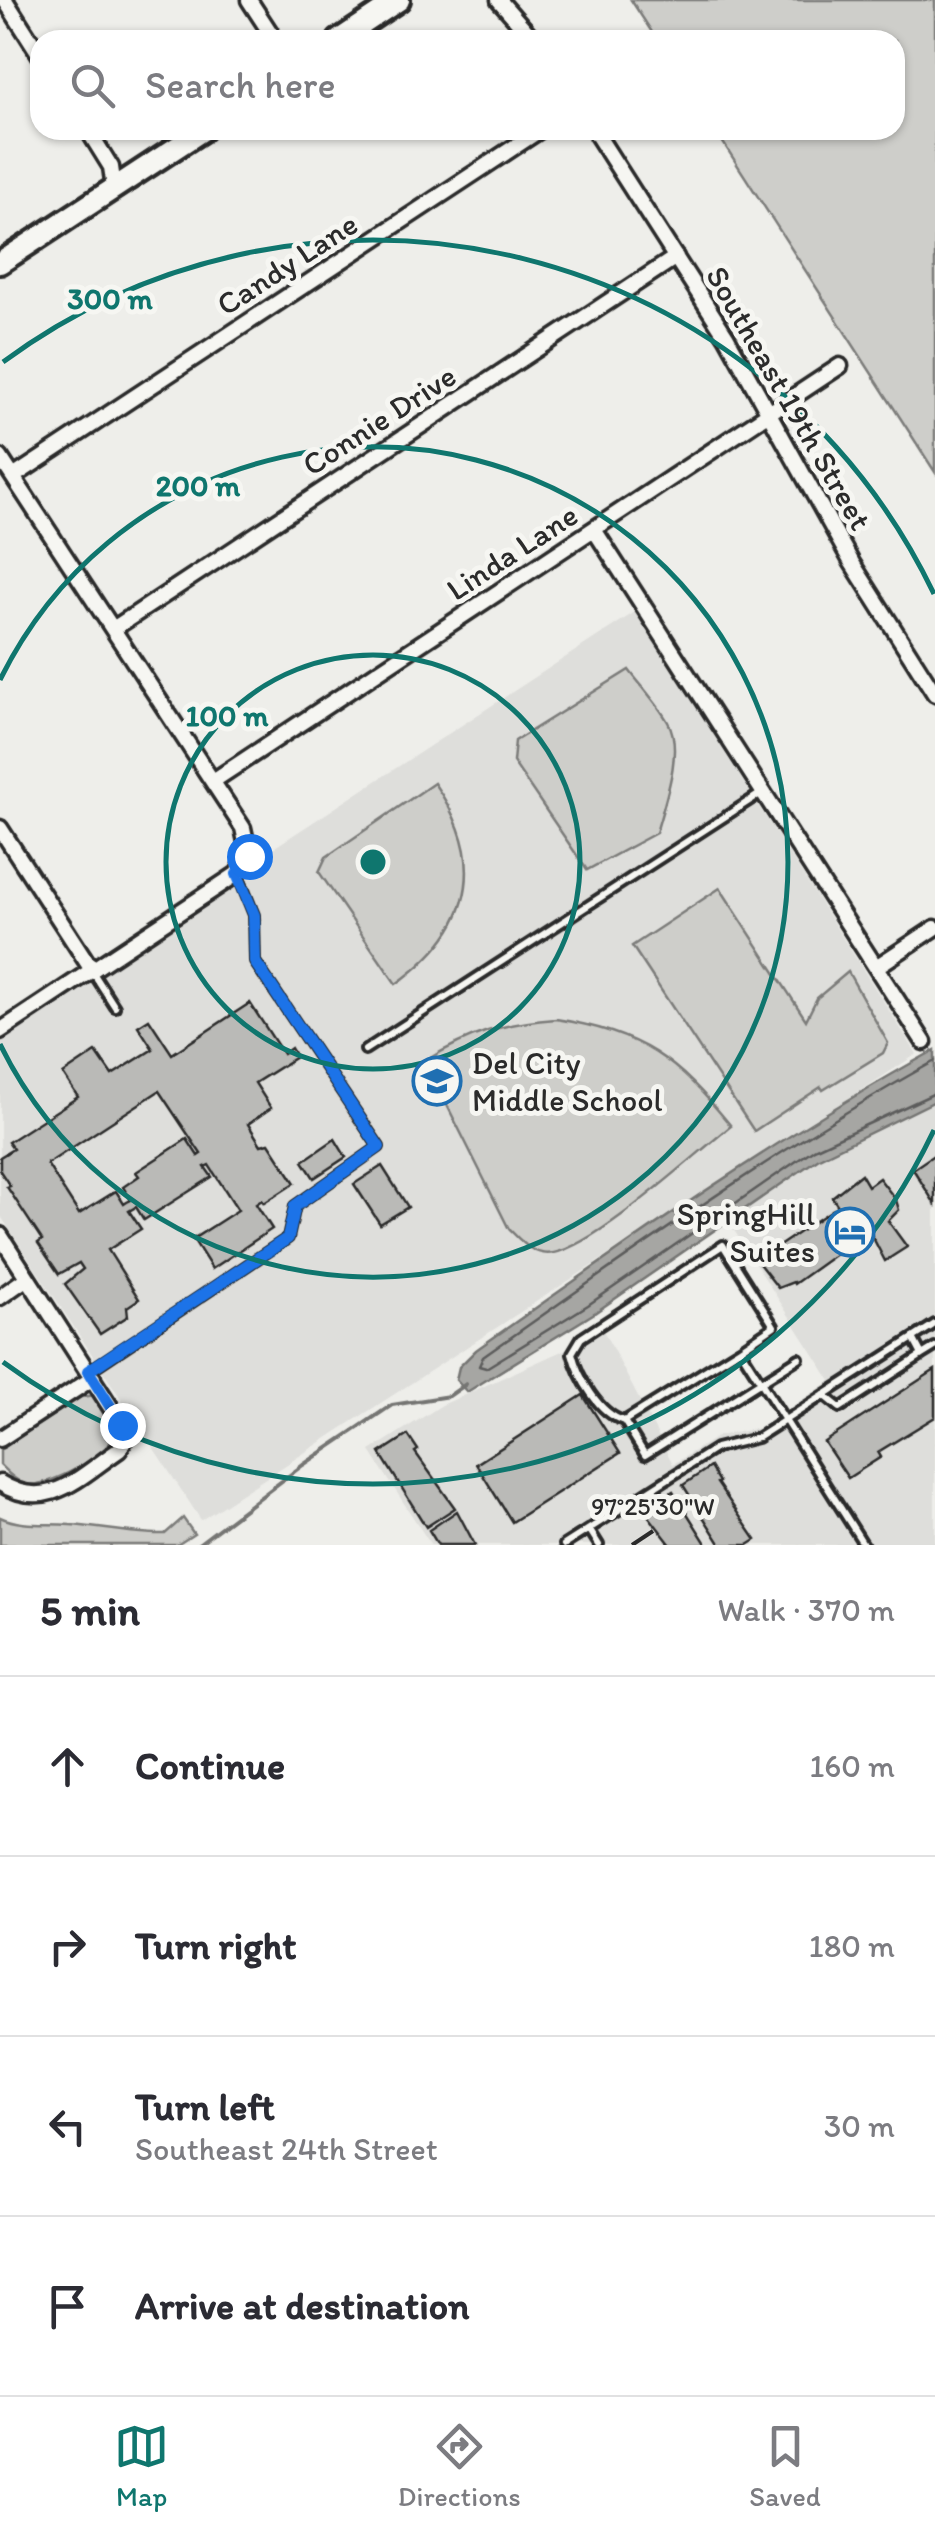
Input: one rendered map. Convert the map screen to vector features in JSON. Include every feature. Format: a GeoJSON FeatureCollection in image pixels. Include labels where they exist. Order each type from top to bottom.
{"type":"FeatureCollection","features":[{"type":"Feature","properties":{"kind":"street"},"geometry":{"type":"LineString","coordinates":[[4,0],[30,39]]}},
{"type":"Feature","properties":{"kind":"street"},"geometry":{"type":"LineString","coordinates":[[249,0],[268,30]]}},
{"type":"Feature","properties":{"kind":"street"},"geometry":{"type":"LineString","coordinates":[[354,30],[400,0]]}},
{"type":"Feature","properties":{"kind":"street"},"geometry":{"type":"LineString","coordinates":[[500,0],[526,30]]}},
{"type":"Feature","properties":{"kind":"street"},"geometry":{"type":"LineString","coordinates":[[94,140],[111,167],[114,188]]}},
{"type":"Feature","properties":{"kind":"street"},"geometry":{"type":"LineString","coordinates":[[0,263],[188,140]]}},
{"type":"Feature","properties":{"kind":"street","name":"Candy Lane"},"geometry":{"type":"LineString","coordinates":[[13,477],[525,140]]}},
{"type":"Feature","properties":{"kind":"street","name":"Southeast 19th Street"},"geometry":{"type":"LineString","coordinates":[[600,140],[726,336],[852,563],[935,694]]}},
{"type":"Feature","properties":{"kind":"street","name":"Connie Drive"},"geometry":{"type":"LineString","coordinates":[[113,629],[676,257]]}},
{"type":"Feature","properties":{"kind":"street","name":"Linda Lane"},"geometry":{"type":"LineString","coordinates":[[212,781],[840,366]]}},
{"type":"Feature","properties":{"kind":"street"},"geometry":{"type":"LineString","coordinates":[[0,457],[243,828],[249,856],[237,874],[0,1031]]}},
{"type":"Feature","properties":{"kind":"street"},"geometry":{"type":"LineString","coordinates":[[595,530],[924,1042]]}},
{"type":"Feature","properties":{"kind":"street"},"geometry":{"type":"LineString","coordinates":[[0,828],[92,970]]}},
{"type":"Feature","properties":{"kind":"street"},"geometry":{"type":"LineString","coordinates":[[876,967],[935,928]]}},
{"type":"Feature","properties":{"kind":"street"},"geometry":{"type":"LineString","coordinates":[[0,1236],[122,1425],[124,1441],[119,1450],[58,1492],[38,1497],[16,1493],[0,1483]]}},
{"type":"Feature","properties":{"kind":"street"},"geometry":{"type":"LineString","coordinates":[[0,1297],[27,1278]]}},
{"type":"Feature","properties":{"kind":"street"},"geometry":{"type":"LineString","coordinates":[[0,1439],[91,1374]]}},
{"type":"Feature","properties":{"kind":"lane"},"geometry":{"type":"LineString","coordinates":[[365,1050],[764,792]]}},
{"type":"Feature","properties":{"kind":"lane"},"geometry":{"type":"LineString","coordinates":[[91,1374],[288,1238],[295,1206],[379,1147],[255,962],[254,915],[237,874]]}},
{"type":"Feature","properties":{"kind":"lane"},"geometry":{"type":"LineString","coordinates":[[92,970],[116,1007]]}},
{"type":"Feature","properties":{"kind":"lane"},"geometry":{"type":"LineString","coordinates":[[723,1246],[774,1326],[740,1349],[624,1421],[610,1417],[576,1368],[572,1353],[581,1338],[723,1246]]}},
{"type":"Feature","properties":{"kind":"lane"},"geometry":{"type":"LineString","coordinates":[[564,1545],[716,1448],[757,1438],[935,1324]]}},
{"type":"Feature","properties":{"kind":"lane"},"geometry":{"type":"LineString","coordinates":[[913,1338],[922,1355]]}},
{"type":"Feature","properties":{"kind":"lane"},"geometry":{"type":"LineString","coordinates":[[824,1395],[840,1408],[935,1346]]}},
{"type":"Feature","properties":{"kind":"lane"},"geometry":{"type":"LineString","coordinates":[[740,1349],[864,1545]]}},
{"type":"Feature","properties":{"kind":"lane"},"geometry":{"type":"LineString","coordinates":[[624,1421],[644,1455],[799,1358]]}},
{"type":"Feature","properties":{"kind":"lane"},"geometry":{"type":"LineString","coordinates":[[588,1529],[599,1545]]}},
{"type":"Feature","properties":{"kind":"shaded area"},"geometry":{"type":"Polygon","coordinates":[[[631,0],[935,0],[935,472],[721,140],[905,140],[905,30],[650,30],[631,0]]]}},
{"type":"Feature","properties":{"kind":"shaded area","name":"Del City Middle School"},"geometry":{"type":"Polygon","coordinates":[[[635,612],[917,1054],[201,1520],[0,1215],[0,1040],[258,870],[275,847],[635,612]]]}},
{"type":"Feature","properties":{"kind":"shaded area"},"geometry":{"type":"Polygon","coordinates":[[[629,670],[668,722],[674,747],[671,777],[656,833],[587,870],[513,762],[515,741],[629,670]]]}},
{"type":"Feature","properties":{"kind":"shaded area"},"geometry":{"type":"Polygon","coordinates":[[[434,783],[463,840],[465,893],[457,917],[442,941],[396,984],[319,872],[326,857],[434,783]]]}},
{"type":"Feature","properties":{"kind":"shaded area"},"geometry":{"type":"Polygon","coordinates":[[[720,888],[806,1020],[817,998],[848,972],[888,1043],[883,1053],[754,1131],[632,946],[720,888]]]}},
{"type":"Feature","properties":{"kind":"shaded area"},"geometry":{"type":"Polygon","coordinates":[[[556,1019],[612,1032],[656,1053],[693,1083],[731,1126],[595,1234],[547,1254],[529,1247],[509,1229],[425,1061],[488,1031],[556,1019]]]}},
{"type":"Feature","properties":{"kind":"shaded area"},"geometry":{"type":"Polygon","coordinates":[[[935,1101],[935,1545],[431,1545],[370,1451],[442,1405],[604,1332],[673,1464],[718,1436],[759,1428],[831,1381],[728,1221],[819,1158],[935,1101]]]}},
{"type":"Feature","properties":{"kind":"shaded area"},"geometry":{"type":"Polygon","coordinates":[[[95,1395],[116,1431],[92,1459],[63,1475],[35,1484],[18,1481],[0,1465],[0,1450],[81,1397],[95,1395]]]}},
{"type":"Feature","properties":{"kind":"shaded area"},"geometry":{"type":"Polygon","coordinates":[[[0,1517],[25,1523],[153,1534],[165,1534],[183,1518],[194,1534],[177,1545],[0,1545],[0,1517]]]}},
{"type":"Feature","properties":{"kind":"water"},"geometry":{"type":"Polygon","coordinates":[[[935,1050],[935,1101],[819,1158],[593,1314],[467,1392],[456,1380],[459,1367],[476,1350],[645,1232],[817,1119],[935,1050]]]}},
{"type":"Feature","properties":{"kind":"building"},"geometry":{"type":"Polygon","coordinates":[[[250,1003],[283,1054],[291,1048],[296,1057],[255,1083],[271,1108],[248,1124],[261,1145],[269,1143],[295,1183],[256,1204],[272,1229],[212,1269],[193,1239],[238,1210],[209,1165],[205,1167],[212,1177],[144,1220],[136,1207],[129,1211],[141,1229],[108,1250],[139,1299],[127,1307],[128,1316],[100,1334],[65,1284],[83,1269],[79,1263],[59,1274],[7,1187],[10,1186],[0,1171],[0,1157],[13,1149],[8,1142],[78,1097],[63,1074],[96,1052],[112,1075],[153,1049],[138,1026],[149,1019],[172,1054],[250,1003]],[[159,1091],[47,1164],[79,1214],[116,1191],[124,1204],[131,1200],[123,1187],[139,1176],[136,1172],[187,1139],[198,1156],[201,1154],[159,1091]]]}},
{"type":"Feature","properties":{"kind":"building"},"geometry":{"type":"Polygon","coordinates":[[[335,1139],[346,1157],[314,1178],[303,1161],[335,1139]]]}},
{"type":"Feature","properties":{"kind":"building"},"geometry":{"type":"Polygon","coordinates":[[[935,1154],[935,1204],[913,1169],[935,1154]]]}},
{"type":"Feature","properties":{"kind":"building"},"geometry":{"type":"Polygon","coordinates":[[[382,1166],[408,1207],[380,1224],[354,1184],[382,1166]]]}},
{"type":"Feature","properties":{"kind":"building","name":"SpringHill Suites"},"geometry":{"type":"Polygon","coordinates":[[[861,1174],[868,1186],[879,1178],[896,1200],[899,1210],[888,1221],[907,1247],[885,1261],[872,1236],[847,1255],[843,1249],[794,1284],[778,1288],[757,1261],[838,1206],[832,1197],[861,1174]]]}},
{"type":"Feature","properties":{"kind":"building"},"geometry":{"type":"Polygon","coordinates":[[[935,1370],[935,1417],[878,1452],[881,1457],[848,1478],[824,1442],[935,1370]]]}},
{"type":"Feature","properties":{"kind":"building"},"geometry":{"type":"Polygon","coordinates":[[[583,1395],[620,1453],[512,1522],[476,1464],[583,1395]]]}},
{"type":"Feature","properties":{"kind":"building"},"geometry":{"type":"Polygon","coordinates":[[[408,1435],[418,1450],[415,1452],[455,1508],[426,1527],[380,1453],[408,1435]]]}},
{"type":"Feature","properties":{"kind":"building"},"geometry":{"type":"Polygon","coordinates":[[[710,1467],[756,1540],[748,1545],[721,1545],[683,1485],[710,1467]]]}},
{"type":"Feature","properties":{"kind":"building"},"geometry":{"type":"Polygon","coordinates":[[[673,1491],[707,1545],[671,1545],[644,1510],[673,1491]]]}},
{"type":"Feature","properties":{"kind":"building"},"geometry":{"type":"Polygon","coordinates":[[[457,1511],[475,1545],[438,1545],[429,1530],[457,1511]]]}},
{"type":"Feature","properties":{"kind":"waterway"},"geometry":{"type":"LineString","coordinates":[[197,1545],[303,1465],[392,1405],[449,1396],[466,1384]]}},
{"type":"Feature","properties":{"kind":"place","name":"Del City Middle School"},"geometry":{"type":"Point","coordinates":[437,1081]}},
{"type":"Feature","properties":{"kind":"place","name":"SpringHill Suites"},"geometry":{"type":"Point","coordinates":[850,1232]}},
{"type":"Feature","properties":{"kind":"route"},"geometry":{"type":"LineString","coordinates":[[122,1425],[88,1371],[288,1238],[295,1206],[379,1147],[255,962],[254,915],[237,874],[249,856]]}}]}
